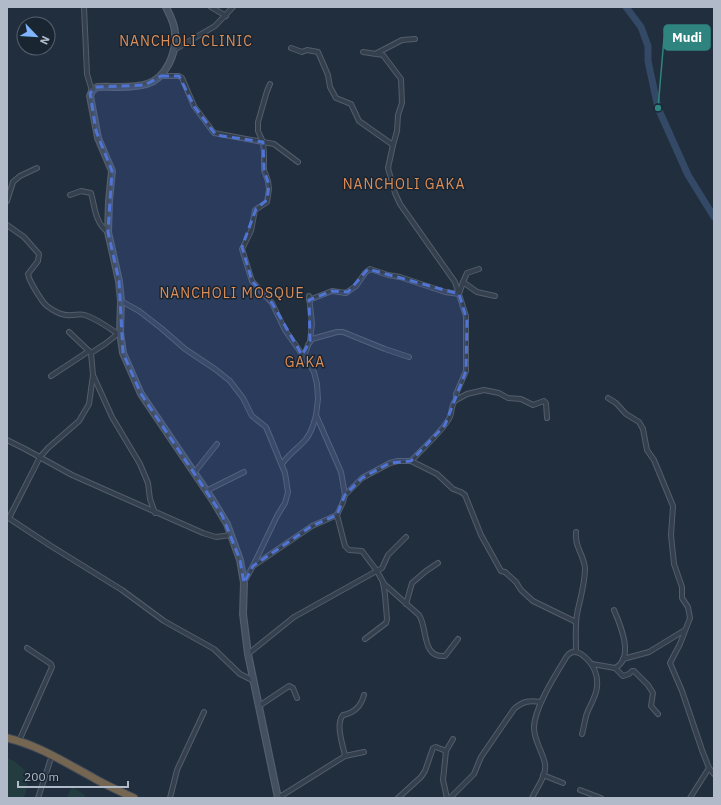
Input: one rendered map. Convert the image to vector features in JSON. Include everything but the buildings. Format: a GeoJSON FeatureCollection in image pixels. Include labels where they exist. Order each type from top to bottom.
{"type":"FeatureCollection","features":[{"type":"Feature","properties":{"kind":"highway"},"geometry":{"type":"LineString","coordinates":[[7,738],[19,741],[52,755],[97,780],[134,798]]}},
{"type":"Feature","properties":{"kind":"street"},"geometry":{"type":"LineString","coordinates":[[84,7],[87,74],[92,91]]}},
{"type":"Feature","properties":{"kind":"street"},"geometry":{"type":"LineString","coordinates":[[166,7],[176,34],[174,50],[167,68],[161,76],[144,85],[97,87],[92,91],[90,96],[96,131],[112,171],[108,232],[109,242],[118,272],[122,301],[119,333],[123,353],[141,394],[222,515],[240,560],[244,582],[243,614],[248,654],[278,798],[344,756],[364,752]]}},
{"type":"Feature","properties":{"kind":"street"},"geometry":{"type":"LineString","coordinates":[[211,7],[226,16]]}},
{"type":"Feature","properties":{"kind":"street"},"geometry":{"type":"LineString","coordinates":[[174,50],[215,26],[233,7]]}},
{"type":"Feature","properties":{"kind":"street"},"geometry":{"type":"LineString","coordinates":[[376,54],[402,40],[415,39]]}},
{"type":"Feature","properties":{"kind":"street"},"geometry":{"type":"LineString","coordinates":[[291,48],[302,52],[307,50],[318,52],[328,75],[330,87],[336,98],[351,104],[359,121],[393,145]]}},
{"type":"Feature","properties":{"kind":"street"},"geometry":{"type":"LineString","coordinates":[[363,52],[384,56],[401,79],[402,103],[388,168],[398,200],[453,278],[467,320],[467,366],[456,394],[456,400],[454,402],[450,417],[445,425],[411,461]]}},
{"type":"Feature","properties":{"kind":"street"},"geometry":{"type":"LineString","coordinates":[[161,76],[179,76],[182,78],[194,106],[214,133],[276,145],[298,162]]}},
{"type":"Feature","properties":{"kind":"street"},"geometry":{"type":"LineString","coordinates":[[270,84],[258,118],[258,131],[263,142],[264,170],[269,185],[267,200],[266,203],[256,209],[251,231],[242,249],[252,281],[272,303],[285,330],[314,372],[317,384],[318,399],[316,415],[311,430],[306,439],[291,452],[282,464]]}},
{"type":"Feature","properties":{"kind":"street"},"geometry":{"type":"LineString","coordinates":[[7,201],[13,182],[20,176],[37,168]]}},
{"type":"Feature","properties":{"kind":"street"},"geometry":{"type":"LineString","coordinates":[[70,195],[81,191],[91,193],[99,224],[108,232]]}},
{"type":"Feature","properties":{"kind":"street"},"geometry":{"type":"LineString","coordinates":[[7,225],[24,237],[39,254],[38,261],[28,274],[31,283],[46,306],[61,314],[85,315],[119,333]]}},
{"type":"Feature","properties":{"kind":"street"},"geometry":{"type":"LineString","coordinates":[[307,361],[306,351],[310,341],[312,324],[309,298],[332,291],[346,293],[356,286],[365,272],[370,269],[445,292],[459,294]]}},
{"type":"Feature","properties":{"kind":"street"},"geometry":{"type":"LineString","coordinates":[[459,294],[467,273],[479,269]]}},
{"type":"Feature","properties":{"kind":"street"},"geometry":{"type":"LineString","coordinates":[[463,282],[477,292],[494,296]]}},
{"type":"Feature","properties":{"kind":"street"},"geometry":{"type":"LineString","coordinates":[[122,301],[139,311],[185,349],[230,381],[243,398],[252,416],[266,427],[282,464],[288,483],[288,497],[244,582]]}},
{"type":"Feature","properties":{"kind":"street"},"geometry":{"type":"LineString","coordinates":[[69,332],[90,352],[93,375],[91,397],[84,414],[79,420],[40,457],[8,518],[122,590],[164,621],[214,649],[240,674],[254,681]]}},
{"type":"Feature","properties":{"kind":"street"},"geometry":{"type":"LineString","coordinates":[[310,341],[314,338],[337,332],[343,332],[409,357]]}},
{"type":"Feature","properties":{"kind":"street"},"geometry":{"type":"LineString","coordinates":[[51,376],[105,344],[119,333]]}},
{"type":"Feature","properties":{"kind":"street"},"geometry":{"type":"LineString","coordinates":[[93,375],[112,417],[140,464],[148,483],[150,499],[155,513]]}},
{"type":"Feature","properties":{"kind":"street"},"geometry":{"type":"LineString","coordinates":[[456,400],[467,394],[484,390],[499,393],[508,398],[521,399],[533,405],[546,402],[547,418]]}},
{"type":"Feature","properties":{"kind":"street"},"geometry":{"type":"LineString","coordinates":[[608,398],[616,403],[626,414],[639,422],[643,429],[647,450],[654,460],[673,506],[671,535],[674,564],[681,581],[682,598],[688,607],[690,618],[680,644],[670,663],[682,691],[709,768],[714,774]]}},
{"type":"Feature","properties":{"kind":"street"},"geometry":{"type":"LineString","coordinates":[[316,415],[339,466],[345,496]]}},
{"type":"Feature","properties":{"kind":"street"},"geometry":{"type":"LineString","coordinates":[[7,440],[72,474],[155,513],[209,535],[216,537],[231,535]]}},
{"type":"Feature","properties":{"kind":"street"},"geometry":{"type":"LineString","coordinates":[[194,473],[217,444]]}},
{"type":"Feature","properties":{"kind":"street"},"geometry":{"type":"LineString","coordinates":[[253,566],[312,526],[336,515],[340,510],[345,496],[357,482],[371,473],[398,461],[411,461],[422,468],[437,474],[453,489],[465,495],[481,535],[497,565],[516,582],[521,590],[533,601],[576,622]]}},
{"type":"Feature","properties":{"kind":"street"},"geometry":{"type":"LineString","coordinates":[[206,491],[244,472]]}},
{"type":"Feature","properties":{"kind":"street"},"geometry":{"type":"LineString","coordinates":[[336,515],[345,546],[348,550],[362,551],[382,582],[387,619],[386,622],[365,639]]}},
{"type":"Feature","properties":{"kind":"street"},"geometry":{"type":"LineString","coordinates":[[576,532],[576,543],[585,568],[576,622],[576,652]]}},
{"type":"Feature","properties":{"kind":"street"},"geometry":{"type":"LineString","coordinates":[[248,654],[294,617],[382,568],[388,555],[406,537]]}},
{"type":"Feature","properties":{"kind":"street"},"geometry":{"type":"LineString","coordinates":[[406,604],[412,583],[438,563]]}},
{"type":"Feature","properties":{"kind":"street"},"geometry":{"type":"LineString","coordinates":[[382,582],[419,615],[422,620],[427,644],[432,653],[445,656],[458,639]]}},
{"type":"Feature","properties":{"kind":"street"},"geometry":{"type":"LineString","coordinates":[[614,610],[624,638],[623,659],[617,667],[614,668]]}},
{"type":"Feature","properties":{"kind":"street"},"geometry":{"type":"LineString","coordinates":[[623,659],[649,652],[685,630]]}},
{"type":"Feature","properties":{"kind":"street"},"geometry":{"type":"LineString","coordinates":[[19,741],[52,667],[51,664],[27,648]]}},
{"type":"Feature","properties":{"kind":"street"},"geometry":{"type":"LineString","coordinates":[[532,798],[543,775],[545,764],[535,737],[535,720],[541,702],[569,653],[576,652],[592,664],[614,668],[622,676],[629,674],[632,670],[634,671],[645,681],[653,693],[650,706],[658,714]]}},
{"type":"Feature","properties":{"kind":"street"},"geometry":{"type":"LineString","coordinates":[[582,734],[586,716],[596,692],[596,677],[592,664]]}},
{"type":"Feature","properties":{"kind":"street"},"geometry":{"type":"LineString","coordinates":[[259,706],[289,686],[293,688],[297,698]]}},
{"type":"Feature","properties":{"kind":"street"},"geometry":{"type":"LineString","coordinates":[[344,756],[340,732],[340,719],[343,714],[350,713],[357,709],[362,702],[364,695]]}},
{"type":"Feature","properties":{"kind":"street"},"geometry":{"type":"LineString","coordinates":[[450,798],[474,774],[481,757],[514,709],[521,703],[528,701],[541,702]]}},
{"type":"Feature","properties":{"kind":"street"},"geometry":{"type":"LineString","coordinates":[[170,798],[177,770],[204,712]]}},
{"type":"Feature","properties":{"kind":"street"},"geometry":{"type":"LineString","coordinates":[[447,798],[444,780],[446,751],[453,739]]}},
{"type":"Feature","properties":{"kind":"street"},"geometry":{"type":"LineString","coordinates":[[398,798],[421,777],[425,771],[433,748],[436,747],[446,751]]}},
{"type":"Feature","properties":{"kind":"street"},"geometry":{"type":"LineString","coordinates":[[38,798],[52,755]]}},
{"type":"Feature","properties":{"kind":"street"},"geometry":{"type":"LineString","coordinates":[[690,798],[709,768]]}},
{"type":"Feature","properties":{"kind":"street"},"geometry":{"type":"LineString","coordinates":[[543,775],[563,783]]}},
{"type":"Feature","properties":{"kind":"street"},"geometry":{"type":"LineString","coordinates":[[580,790],[601,798]]}},
{"type":"Feature","properties":{"kind":"highlighted area"},"geometry":{"type":"Polygon","coordinates":[[[161,76],[179,76],[194,106],[216,135],[263,142],[264,170],[269,185],[267,200],[256,209],[242,247],[252,281],[272,303],[302,355],[310,341],[309,300],[332,291],[348,292],[368,269],[459,294],[467,320],[466,371],[445,425],[411,461],[390,463],[362,478],[345,495],[337,515],[312,526],[253,566],[244,583],[240,560],[222,515],[141,394],[123,353],[119,281],[108,232],[112,171],[96,131],[90,93],[97,87],[145,85],[161,76]]]}},
{"type":"Feature","properties":{"kind":"green space"},"geometry":{"type":"Polygon","coordinates":[[[7,758],[14,761],[25,770],[27,788],[23,798],[7,798],[7,758]]]}},
{"type":"Feature","properties":{"kind":"green space"},"geometry":{"type":"Polygon","coordinates":[[[72,787],[85,795],[84,798],[71,798],[67,796],[72,787]]]}},
{"type":"Feature","properties":{"kind":"waterway"},"geometry":{"type":"LineString","coordinates":[[626,7],[641,27],[648,46],[648,61],[658,108],[688,175],[714,217]]}},
{"type":"Feature","properties":{"kind":"place","name":"Mudi"},"geometry":{"type":"Point","coordinates":[658,108]}},
{"type":"Feature","properties":{"kind":"district","name":"NANCHOLI CLINIC"},"geometry":{"type":"Point","coordinates":[186,41]}},
{"type":"Feature","properties":{"kind":"district","name":"NANCHOLI GAKA"},"geometry":{"type":"Point","coordinates":[404,184]}},
{"type":"Feature","properties":{"kind":"district","name":"NANCHOLI MOSQUE"},"geometry":{"type":"Point","coordinates":[232,293]}},
{"type":"Feature","properties":{"kind":"district","name":"GAKA"},"geometry":{"type":"Point","coordinates":[305,362]}}]}
